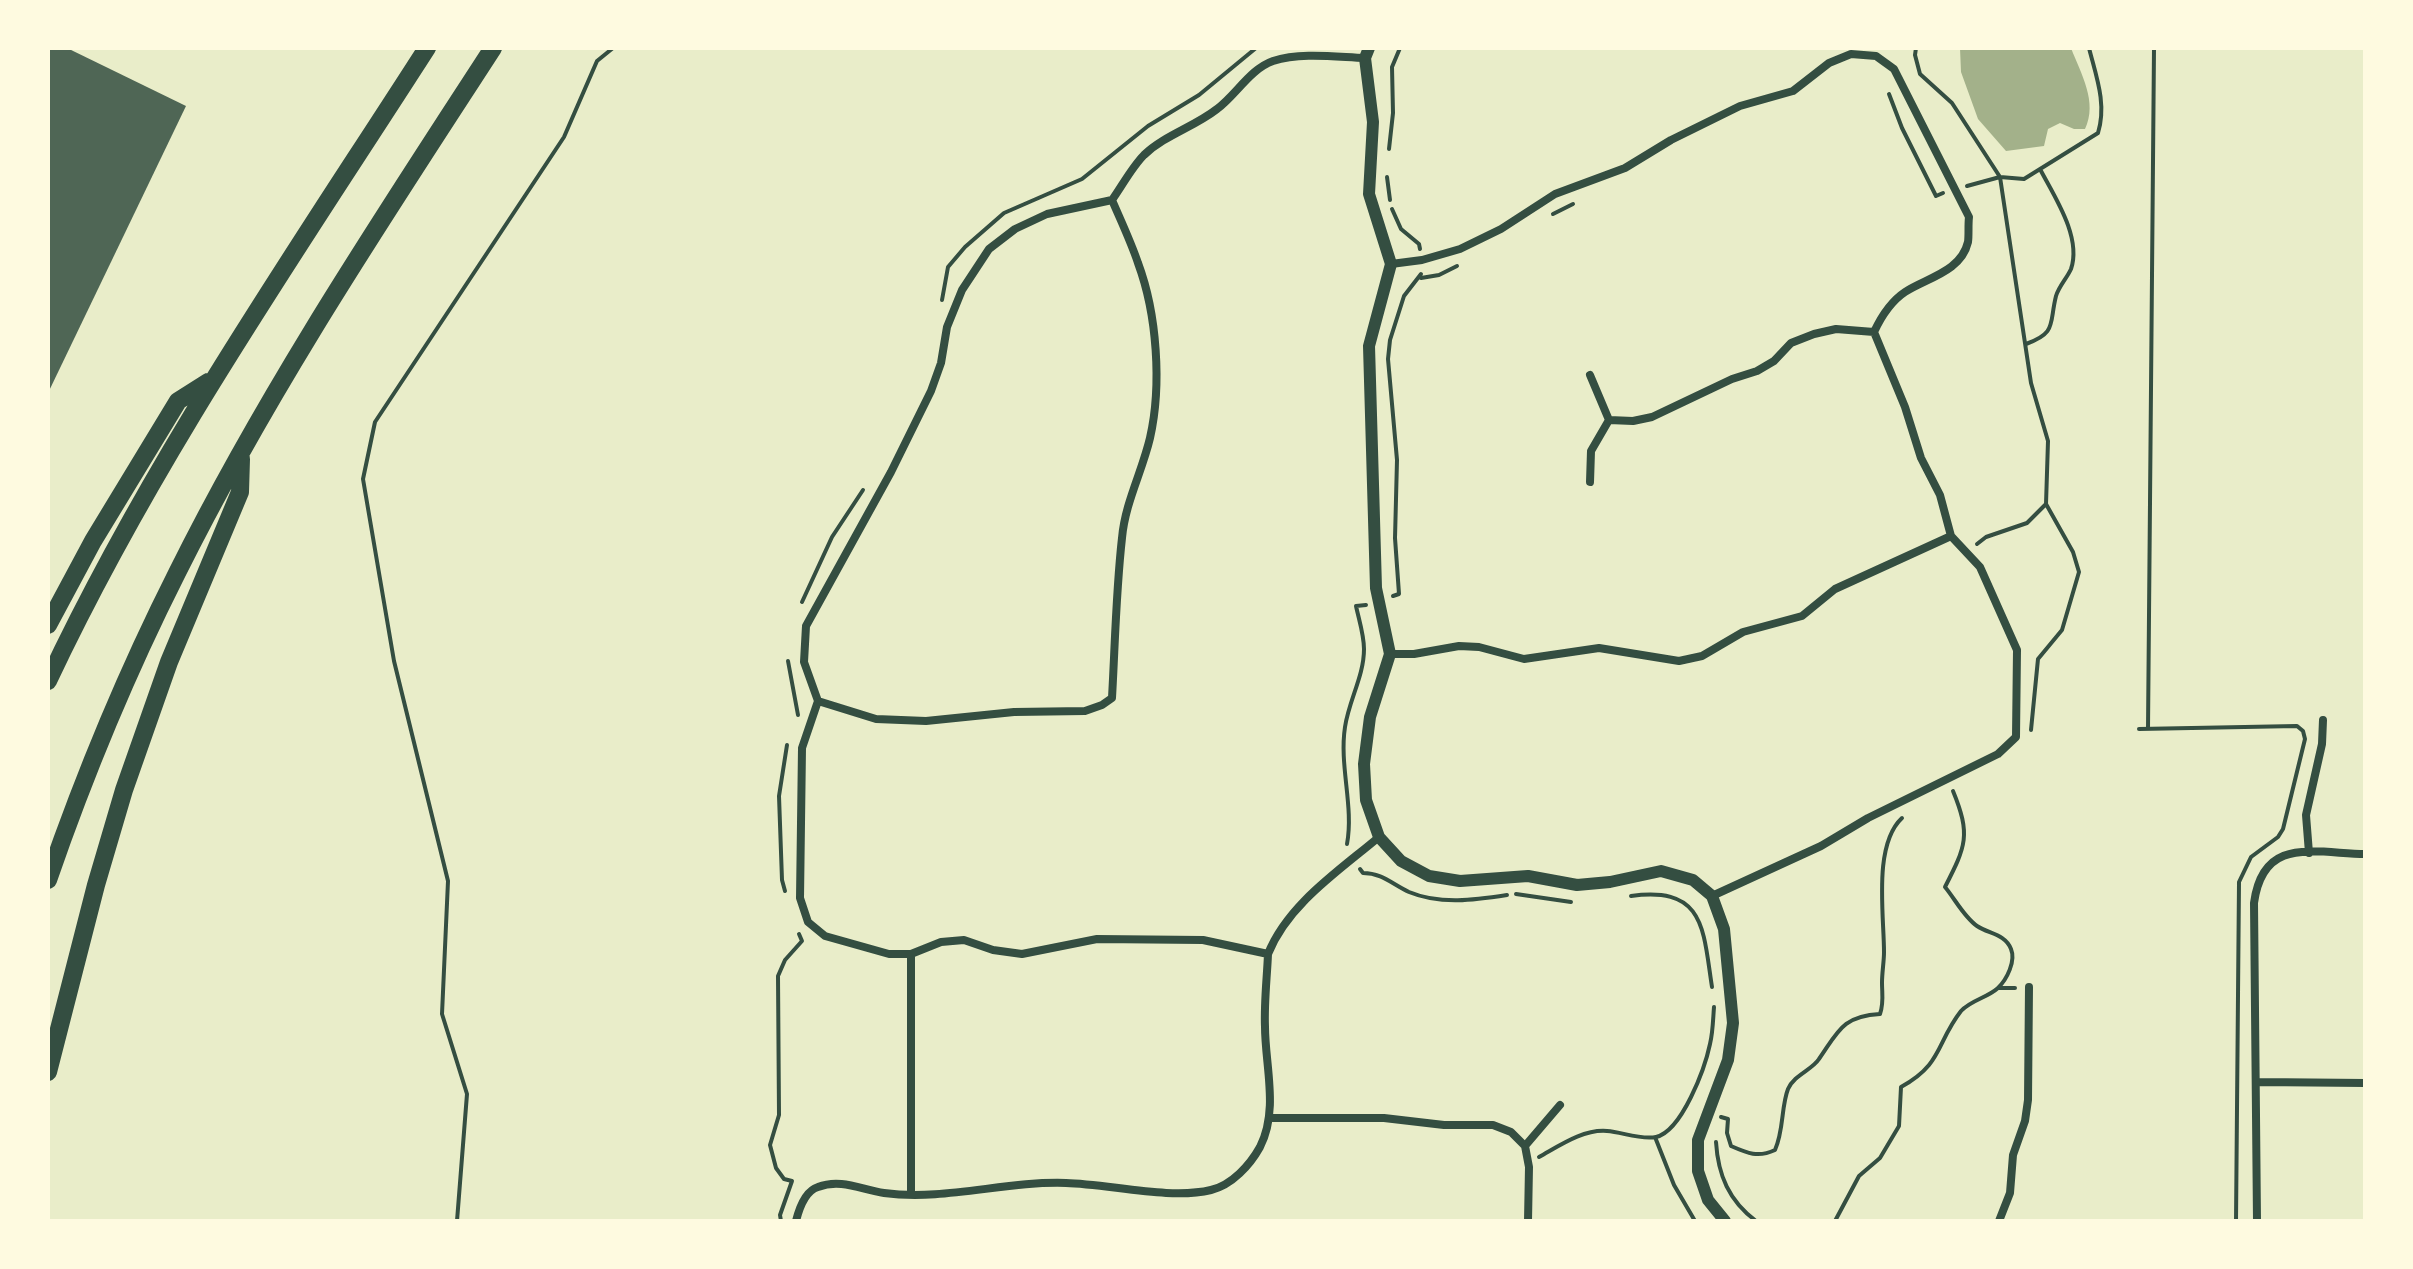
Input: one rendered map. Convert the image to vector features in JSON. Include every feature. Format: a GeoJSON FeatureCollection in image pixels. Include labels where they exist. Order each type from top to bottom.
{"type":"FeatureCollection","features":[{"type":"Feature","properties":{"kind":"highway"},"geometry":{"type":"LineString","coordinates":[[48,681],[111,555],[213,378],[427,48]]}},
{"type":"Feature","properties":{"kind":"highway"},"geometry":{"type":"LineString","coordinates":[[48,880],[137,656],[177,571],[241,451],[321,316],[493,48]]}},
{"type":"Feature","properties":{"kind":"highway"},"geometry":{"type":"LineString","coordinates":[[48,625],[93,541],[178,401],[213,378]]}},
{"type":"Feature","properties":{"kind":"highway"},"geometry":{"type":"LineString","coordinates":[[48,1072],[124,790],[169,662],[240,492],[241,451]]}},
{"type":"Feature","properties":{"kind":"street"},"geometry":{"type":"LineString","coordinates":[[1268,954],[1203,940],[1097,939],[1022,954],[993,950],[964,940],[941,942],[911,954],[889,954],[825,936],[808,922],[800,898],[802,748],[818,701],[804,662],[806,626],[891,472],[931,391],[941,363],[947,327],[962,290],[989,249],[1015,229],[1047,214],[1112,200],[1142,156],[1210,115],[1250,76],[1271,62],[1296,57],[1367,53],[1373,122],[1369,194],[1391,264],[1369,346],[1376,588],[1390,654],[1370,717],[1364,764],[1366,800],[1379,837],[1401,861],[1429,876],[1460,881],[1528,876],[1577,885],[1610,882],[1661,871],[1693,880],[1712,896],[1724,929],[1733,1023],[1728,1060],[1698,1140],[1698,1171],[1708,1200],[1725,1221]]}},
{"type":"Feature","properties":{"kind":"street"},"geometry":{"type":"LineString","coordinates":[[1391,264],[1422,260],[1460,249],[1555,194],[1625,168],[1671,140],[1740,106],[1793,91],[1829,63],[1851,54],[1876,56],[1894,69],[1969,217],[1968,243],[1961,257],[1942,273],[1904,293],[1883,314],[1874,332],[1905,407],[1921,458],[1940,495],[1951,536],[1980,567],[2017,650],[2016,737],[1998,754],[1868,818],[1821,846],[1712,896]]}},
{"type":"Feature","properties":{"kind":"street"},"geometry":{"type":"LineString","coordinates":[[818,701],[876,719],[926,721],[1014,712],[1085,711],[1112,698],[1122,538],[1126,511],[1151,430],[1155,355],[1152,315],[1139,265],[1112,200]]}},
{"type":"Feature","properties":{"kind":"street"},"geometry":{"type":"LineString","coordinates":[[1609,420],[1633,421],[1652,417],[1732,379],[1757,371],[1774,361],[1791,343],[1814,334],[1836,329],[1874,332]]}},
{"type":"Feature","properties":{"kind":"street"},"geometry":{"type":"LineString","coordinates":[[1590,375],[1609,420]]}},
{"type":"Feature","properties":{"kind":"street"},"geometry":{"type":"LineString","coordinates":[[1590,482],[1591,451],[1609,420]]}},
{"type":"Feature","properties":{"kind":"street"},"geometry":{"type":"LineString","coordinates":[[1390,654],[1414,654],[1459,646],[1479,647],[1524,659],[1599,648],[1679,661],[1702,656],[1743,632],[1802,616],[1835,589],[1951,536]]}},
{"type":"Feature","properties":{"kind":"street"},"geometry":{"type":"LineString","coordinates":[[2309,853],[2306,815],[2322,744],[2323,720]]}},
{"type":"Feature","properties":{"kind":"street"},"geometry":{"type":"LineString","coordinates":[[796,1221],[806,1197],[816,1187],[852,1184],[883,1193],[960,1193],[1038,1183],[1067,1183],[1191,1193],[1215,1189],[1240,1174],[1260,1146],[1269,1118],[1265,1027],[1268,954],[1286,922],[1324,883],[1379,837]]}},
{"type":"Feature","properties":{"kind":"street"},"geometry":{"type":"LineString","coordinates":[[2257,1221],[2254,903],[2257,881],[2271,862],[2283,854],[2365,854]]}},
{"type":"Feature","properties":{"kind":"street"},"geometry":{"type":"LineString","coordinates":[[911,954],[911,1193]]}},
{"type":"Feature","properties":{"kind":"street"},"geometry":{"type":"LineString","coordinates":[[1999,1221],[2010,1193],[2013,1155],[2025,1121],[2028,1100],[2029,987]]}},
{"type":"Feature","properties":{"kind":"street"},"geometry":{"type":"LineString","coordinates":[[2258,1082],[2365,1083]]}},
{"type":"Feature","properties":{"kind":"street"},"geometry":{"type":"LineString","coordinates":[[1525,1146],[1560,1105]]}},
{"type":"Feature","properties":{"kind":"street"},"geometry":{"type":"LineString","coordinates":[[1269,1118],[1384,1118],[1444,1125],[1493,1125],[1511,1132],[1525,1146],[1529,1167],[1528,1221]]}},
{"type":"Feature","properties":{"kind":"path"},"geometry":{"type":"LineString","coordinates":[[457,1221],[467,1094],[442,1014],[448,881],[394,661],[363,479],[375,422],[564,137],[597,61],[613,48]]}},
{"type":"Feature","properties":{"kind":"path"},"geometry":{"type":"LineString","coordinates":[[942,302],[948,267],[965,247],[1004,213],[1082,179],[1148,126],[1199,95],[1256,48]]}},
{"type":"Feature","properties":{"kind":"path"},"geometry":{"type":"LineString","coordinates":[[1389,157],[1393,113],[1392,67],[1400,48]]}},
{"type":"Feature","properties":{"kind":"path"},"geometry":{"type":"LineString","coordinates":[[1916,48],[1920,74],[1952,103],[2000,177],[2031,383],[2048,441],[2046,504],[2073,552],[2079,572],[2062,630],[2038,659],[2032,727],[2025,740]]}},
{"type":"Feature","properties":{"kind":"path"},"geometry":{"type":"LineString","coordinates":[[1887,90],[1936,196],[2000,177],[2024,179],[2098,133],[2103,117],[2089,48]]}},
{"type":"Feature","properties":{"kind":"path"},"geometry":{"type":"LineString","coordinates":[[2148,729],[2154,48]]}},
{"type":"Feature","properties":{"kind":"path"},"geometry":{"type":"LineString","coordinates":[[2026,344],[2042,338],[2051,328],[2056,294],[2072,266],[2067,218],[2040,169]]}},
{"type":"Feature","properties":{"kind":"path"},"geometry":{"type":"LineString","coordinates":[[1387,172],[1390,203],[1401,229],[1419,244],[1422,260],[1420,277],[1404,296],[1390,340],[1389,373],[1397,460],[1395,538],[1399,594],[1356,606],[1364,647],[1362,670],[1345,727],[1344,783],[1350,829],[1347,845],[1352,860],[1363,873],[1376,873],[1411,893],[1448,901],[1518,894],[1576,902]]}},
{"type":"Feature","properties":{"kind":"path"},"geometry":{"type":"LineString","coordinates":[[1552,215],[1580,201]]}},
{"type":"Feature","properties":{"kind":"path"},"geometry":{"type":"LineString","coordinates":[[1420,277],[1425,279],[1439,275],[1467,262]]}},
{"type":"Feature","properties":{"kind":"path"},"geometry":{"type":"LineString","coordinates":[[801,607],[832,537],[869,481]]}},
{"type":"Feature","properties":{"kind":"path"},"geometry":{"type":"LineString","coordinates":[[1967,553],[1986,537],[2027,523],[2046,504]]}},
{"type":"Feature","properties":{"kind":"path"},"geometry":{"type":"LineString","coordinates":[[790,649],[788,665],[799,713],[794,727]]}},
{"type":"Feature","properties":{"kind":"path"},"geometry":{"type":"LineString","coordinates":[[785,893],[779,796],[784,753],[789,740]]}},
{"type":"Feature","properties":{"kind":"path"},"geometry":{"type":"LineString","coordinates":[[1835,1221],[1859,1176],[1880,1158],[1899,1126],[1901,1087],[1919,1077],[1935,1059],[1951,1025],[1964,1007],[1998,988],[2013,962],[2012,951],[2005,938],[1974,924],[1945,887],[1960,857],[1965,838],[1964,819],[1953,791],[1942,797]]}},
{"type":"Feature","properties":{"kind":"path"},"geometry":{"type":"LineString","coordinates":[[1728,1119],[1727,1133],[1731,1146],[1763,1156],[1775,1150],[1781,1138],[1788,1088],[1818,1061],[1838,1030],[1865,1015],[1880,1014],[1884,1004],[1882,899],[1887,840],[1895,825],[1906,815]]}},
{"type":"Feature","properties":{"kind":"path"},"geometry":{"type":"LineString","coordinates":[[1617,898],[1657,892],[1676,898],[1694,911],[1702,926],[1712,990]]}},
{"type":"Feature","properties":{"kind":"path"},"geometry":{"type":"LineString","coordinates":[[781,1221],[780,1215],[792,1181],[784,1179],[776,1168],[770,1145],[779,1115],[778,976],[785,960],[802,941],[797,930]]}},
{"type":"Feature","properties":{"kind":"path"},"geometry":{"type":"LineString","coordinates":[[1529,1167],[1539,1157],[1575,1137],[1605,1130],[1655,1137],[1666,1132],[1678,1120],[1695,1088],[1710,1044],[1715,1005]]}},
{"type":"Feature","properties":{"kind":"path"},"geometry":{"type":"LineString","coordinates":[[1707,1112],[1728,1119]]}},
{"type":"Feature","properties":{"kind":"path"},"geometry":{"type":"LineString","coordinates":[[1722,1128],[1728,1119]]}},
{"type":"Feature","properties":{"kind":"path"},"geometry":{"type":"LineString","coordinates":[[1716,1136],[1717,1159],[1725,1186],[1742,1211],[1756,1221]]}},
{"type":"Feature","properties":{"kind":"path"},"geometry":{"type":"LineString","coordinates":[[1655,1137],[1674,1185],[1695,1221]]}},
{"type":"Feature","properties":{"kind":"shaded area"},"geometry":{"type":"Polygon","coordinates":[[[1960,48],[2071,48],[2089,98],[2089,119],[2085,129],[2074,129],[2060,123],[2048,129],[2044,146],[2006,151],[1978,119],[1961,72],[1960,48]]]}},
{"type":"Feature","properties":{"kind":"building"},"geometry":{"type":"Polygon","coordinates":[[[48,48],[67,48],[186,106],[48,393],[48,48]]]}}]}
